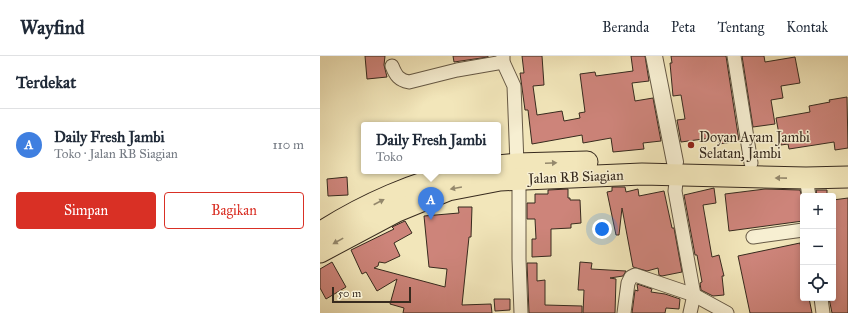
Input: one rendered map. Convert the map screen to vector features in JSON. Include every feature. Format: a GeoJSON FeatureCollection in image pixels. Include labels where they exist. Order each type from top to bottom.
{"type":"FeatureCollection","features":[{"type":"Feature","properties":{"kind":"highway","name":"Jalan RB Siagian"},"geometry":{"type":"LineString","coordinates":[[320,252],[397,211],[448,190],[500,180],[512,170],[642,174],[676,168],[751,163],[804,165],[848,164]]}},
{"type":"Feature","properties":{"kind":"highway","name":"Jalan RB Siagian"},"geometry":{"type":"LineString","coordinates":[[676,168],[807,187],[848,177]]}},
{"type":"Feature","properties":{"kind":"highway"},"geometry":{"type":"LineString","coordinates":[[320,233],[394,195],[454,174]]}},
{"type":"Feature","properties":{"kind":"street"},"geometry":{"type":"LineString","coordinates":[[654,56],[676,168],[675,191],[694,295],[690,313]]}},
{"type":"Feature","properties":{"kind":"street"},"geometry":{"type":"LineString","coordinates":[[734,56],[751,163]]}},
{"type":"Feature","properties":{"kind":"street"},"geometry":{"type":"LineString","coordinates":[[392,66],[396,76],[403,81],[409,82],[503,59],[514,86],[512,170],[518,245],[521,313]]}},
{"type":"Feature","properties":{"kind":"street"},"geometry":{"type":"LineString","coordinates":[[753,237],[800,230]]}},
{"type":"Feature","properties":{"kind":"street"},"geometry":{"type":"LineString","coordinates":[[624,313],[628,283],[631,277],[635,276],[694,295],[727,313]]}},
{"type":"Feature","properties":{"kind":"street"},"geometry":{"type":"LineString","coordinates":[[821,301],[823,313]]}},
{"type":"Feature","properties":{"kind":"building"},"geometry":{"type":"Polygon","coordinates":[[[365,56],[385,56],[384,65],[387,77],[367,79],[365,56]]]}},
{"type":"Feature","properties":{"kind":"building"},"geometry":{"type":"Polygon","coordinates":[[[453,56],[488,56],[488,57],[454,62],[453,56]]]}},
{"type":"Feature","properties":{"kind":"building"},"geometry":{"type":"Polygon","coordinates":[[[522,56],[542,56],[544,85],[533,86],[537,115],[562,111],[564,121],[580,118],[579,113],[585,112],[580,74],[595,72],[596,76],[633,71],[631,56],[645,56],[649,81],[632,83],[635,101],[653,98],[661,141],[643,143],[644,149],[613,152],[611,138],[583,143],[582,135],[532,144],[528,110],[525,110],[520,73],[524,73],[522,56]]]}},
{"type":"Feature","properties":{"kind":"building"},"geometry":{"type":"Polygon","coordinates":[[[671,56],[726,56],[739,141],[719,144],[718,137],[681,142],[677,120],[685,119],[681,95],[673,96],[670,63],[672,63],[671,56]]]}},
{"type":"Feature","properties":{"kind":"building"},"geometry":{"type":"Polygon","coordinates":[[[742,56],[764,56],[765,62],[795,57],[800,83],[781,86],[783,98],[771,100],[775,124],[753,127],[742,56]]]}},
{"type":"Feature","properties":{"kind":"building"},"geometry":{"type":"Polygon","coordinates":[[[847,97],[848,148],[835,150],[834,142],[789,149],[788,144],[781,145],[776,118],[810,112],[809,106],[830,102],[829,100],[847,97]]]}},
{"type":"Feature","properties":{"kind":"building"},"geometry":{"type":"Polygon","coordinates":[[[347,177],[348,195],[328,196],[327,179],[347,177]]]}},
{"type":"Feature","properties":{"kind":"building"},"geometry":{"type":"Polygon","coordinates":[[[612,187],[625,187],[626,192],[638,189],[639,196],[664,191],[672,228],[674,228],[682,272],[662,276],[659,275],[658,268],[647,271],[633,267],[622,208],[619,235],[616,235],[607,192],[612,191],[612,187]]]}},
{"type":"Feature","properties":{"kind":"building"},"geometry":{"type":"Polygon","coordinates":[[[714,188],[716,203],[703,205],[712,257],[719,255],[724,276],[722,276],[724,295],[713,296],[701,290],[700,283],[702,282],[697,255],[695,255],[684,195],[714,188]]]}},
{"type":"Feature","properties":{"kind":"building"},"geometry":{"type":"Polygon","coordinates":[[[568,189],[568,198],[570,198],[570,200],[580,200],[581,223],[571,224],[571,228],[551,229],[551,256],[532,257],[532,239],[536,239],[535,219],[527,219],[527,203],[535,203],[535,194],[548,194],[548,190],[568,189]]]}},
{"type":"Feature","properties":{"kind":"building"},"geometry":{"type":"Polygon","coordinates":[[[765,189],[800,190],[800,221],[729,231],[725,194],[765,189]]]}},
{"type":"Feature","properties":{"kind":"building"},"geometry":{"type":"Polygon","coordinates":[[[816,190],[827,190],[827,193],[816,193],[816,190]]]}},
{"type":"Feature","properties":{"kind":"building"},"geometry":{"type":"Polygon","coordinates":[[[848,198],[848,313],[832,313],[830,301],[836,301],[836,200],[848,198]]]}},
{"type":"Feature","properties":{"kind":"building"},"geometry":{"type":"Polygon","coordinates":[[[458,207],[472,207],[471,237],[469,237],[462,305],[491,304],[492,313],[403,313],[404,308],[390,304],[397,279],[377,291],[366,272],[362,274],[351,250],[394,229],[392,227],[405,221],[412,233],[394,243],[400,256],[385,263],[379,262],[378,266],[374,268],[445,287],[447,269],[429,267],[424,216],[459,213],[458,207]]]}},
{"type":"Feature","properties":{"kind":"building"},"geometry":{"type":"Polygon","coordinates":[[[800,243],[800,301],[810,301],[812,313],[750,313],[738,256],[800,243]]]}},
{"type":"Feature","properties":{"kind":"building"},"geometry":{"type":"Polygon","coordinates":[[[332,262],[346,287],[326,299],[320,288],[320,269],[332,262]]]}},
{"type":"Feature","properties":{"kind":"building"},"geometry":{"type":"Polygon","coordinates":[[[580,262],[592,263],[591,269],[626,271],[623,276],[610,278],[616,279],[615,313],[583,313],[584,290],[578,290],[580,262]]]}},
{"type":"Feature","properties":{"kind":"building"},"geometry":{"type":"Polygon","coordinates":[[[527,263],[537,263],[537,281],[545,280],[545,305],[582,306],[582,313],[529,313],[527,263]]]}},
{"type":"Feature","properties":{"kind":"building"},"geometry":{"type":"Polygon","coordinates":[[[637,284],[652,289],[651,292],[665,294],[680,299],[679,309],[666,308],[665,313],[632,313],[635,290],[638,291],[637,284]]]}},
{"type":"Feature","properties":{"kind":"building"},"geometry":{"type":"Polygon","coordinates":[[[494,299],[510,299],[510,310],[495,311],[494,299]]]}},
{"type":"Feature","properties":{"kind":"place","name":"Doyan Ayam Jambi Selatan, Jambi"},"geometry":{"type":"Point","coordinates":[691,145]}},
{"type":"Feature","properties":{"kind":"place","name":"Daily Fresh Jambi"},"geometry":{"type":"Point","coordinates":[431,220]}}]}
